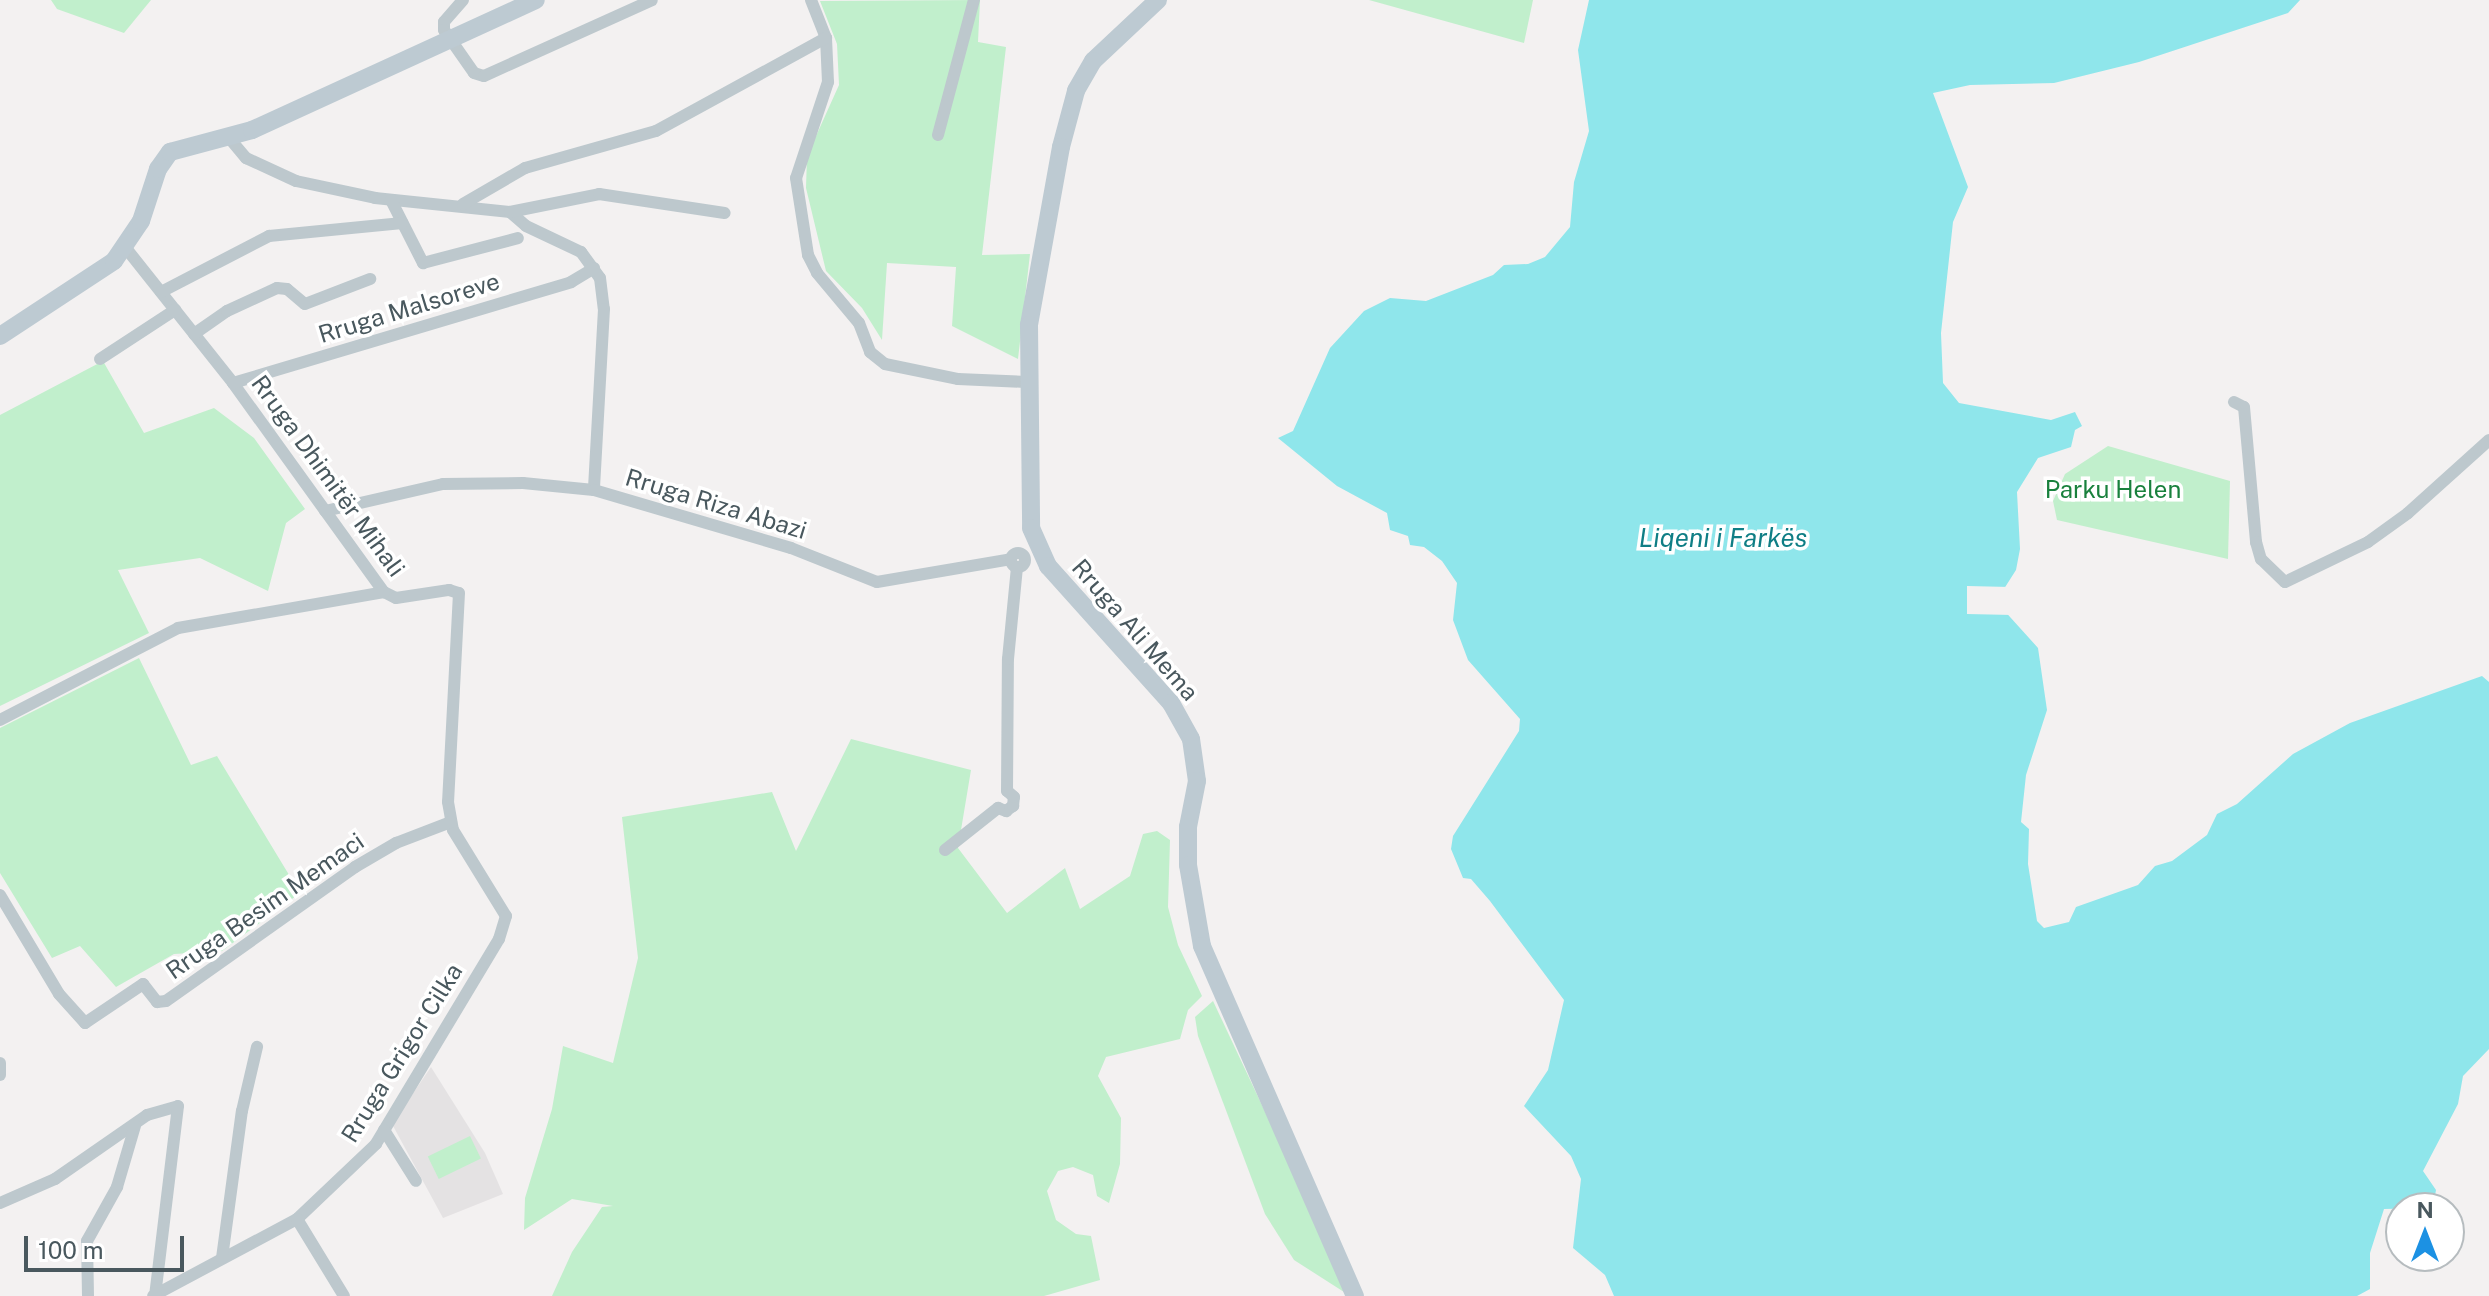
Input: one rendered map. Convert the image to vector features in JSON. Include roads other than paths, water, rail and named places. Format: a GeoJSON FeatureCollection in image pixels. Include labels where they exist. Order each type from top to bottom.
{"type":"FeatureCollection","features":[{"type":"Feature","properties":{"kind":"street"},"geometry":{"type":"LineString","coordinates":[[463,0],[444,22],[449,40],[474,73],[484,76],[652,0]]}},
{"type":"Feature","properties":{"kind":"street"},"geometry":{"type":"LineString","coordinates":[[0,336],[105,269],[125,247],[141,221],[158,169],[170,152],[230,139],[251,124],[536,0]]}},
{"type":"Feature","properties":{"kind":"street"},"geometry":{"type":"LineString","coordinates":[[811,0],[826,38],[828,82],[796,178],[808,255],[817,273],[859,323],[870,352],[885,364],[958,379],[1026,382]]}},
{"type":"Feature","properties":{"kind":"street"},"geometry":{"type":"LineString","coordinates":[[938,135],[974,0]]}},
{"type":"Feature","properties":{"kind":"street","name":"Rruga Ali Mema"},"geometry":{"type":"LineString","coordinates":[[1158,0],[1093,61],[1076,91],[1036,280],[1026,382],[1029,504],[1022,558],[1091,616],[1171,703],[1191,739],[1197,781],[1188,827],[1188,865],[1202,946],[1355,1296]]}},
{"type":"Feature","properties":{"kind":"street"},"geometry":{"type":"LineString","coordinates":[[463,204],[525,168],[656,131],[826,38]]}},
{"type":"Feature","properties":{"kind":"street"},"geometry":{"type":"LineString","coordinates":[[230,139],[268,171],[338,192],[391,200],[463,204],[510,212],[599,194],[725,213]]}},
{"type":"Feature","properties":{"kind":"street"},"geometry":{"type":"LineString","coordinates":[[391,200],[423,263],[518,238]]}},
{"type":"Feature","properties":{"kind":"street"},"geometry":{"type":"LineString","coordinates":[[510,212],[526,226],[581,252],[594,268]]}},
{"type":"Feature","properties":{"kind":"street"},"geometry":{"type":"LineString","coordinates":[[161,292],[269,236],[402,223]]}},
{"type":"Feature","properties":{"kind":"street","name":"Rruga Dhimitër Mihali"},"geometry":{"type":"LineString","coordinates":[[125,247],[233,383],[384,592],[396,598],[453,589],[461,596],[447,773],[451,822],[506,916]]}},
{"type":"Feature","properties":{"kind":"street","name":"Rruga Malsoreve"},"geometry":{"type":"LineString","coordinates":[[233,383],[571,282],[594,268]]}},
{"type":"Feature","properties":{"kind":"street","name":"Rruga Riza Abazi"},"geometry":{"type":"LineString","coordinates":[[594,268],[604,309],[594,490],[791,548],[877,582],[1022,558]]}},
{"type":"Feature","properties":{"kind":"street"},"geometry":{"type":"LineString","coordinates":[[194,334],[227,311],[277,288],[312,304],[370,279]]}},
{"type":"Feature","properties":{"kind":"street"},"geometry":{"type":"LineString","coordinates":[[100,359],[175,310]]}},
{"type":"Feature","properties":{"kind":"street"},"geometry":{"type":"LineString","coordinates":[[2234,402],[2244,407],[2259,550],[2273,575],[2285,582],[2368,542],[2408,513],[2489,440]]}},
{"type":"Feature","properties":{"kind":"street"},"geometry":{"type":"LineString","coordinates":[[325,511],[443,484],[523,483],[594,490]]}},
{"type":"Feature","properties":{"kind":"street"},"geometry":{"type":"LineString","coordinates":[[945,850],[998,808],[1006,811],[1013,806],[1014,797],[1007,791],[1008,659],[1022,558]]}},
{"type":"Feature","properties":{"kind":"street"},"geometry":{"type":"LineString","coordinates":[[0,720],[178,628],[384,592]]}},
{"type":"Feature","properties":{"kind":"street","name":"Rruga Besim Memaci"},"geometry":{"type":"LineString","coordinates":[[0,895],[59,994],[85,1023],[143,984],[157,1002],[166,1001],[355,867],[396,843],[451,822]]}},
{"type":"Feature","properties":{"kind":"street","name":"Rruga Grigor Cilka"},"geometry":{"type":"LineString","coordinates":[[154,1295],[297,1219],[335,1188],[384,1130],[499,939],[506,916]]}},
{"type":"Feature","properties":{"kind":"street"},"geometry":{"type":"LineString","coordinates":[[222,1258],[242,1111],[257,1047]]}},
{"type":"Feature","properties":{"kind":"street"},"geometry":{"type":"LineString","coordinates":[[0,1063],[0,1075]]}},
{"type":"Feature","properties":{"kind":"street"},"geometry":{"type":"LineString","coordinates":[[0,1203],[55,1179],[159,1109],[179,1107],[154,1295]]}},
{"type":"Feature","properties":{"kind":"street"},"geometry":{"type":"LineString","coordinates":[[88,1296],[87,1241],[122,1176],[135,1126]]}},
{"type":"Feature","properties":{"kind":"street"},"geometry":{"type":"LineString","coordinates":[[384,1130],[416,1181]]}},
{"type":"Feature","properties":{"kind":"street"},"geometry":{"type":"LineString","coordinates":[[297,1219],[344,1296]]}},
{"type":"Feature","properties":{"kind":"water","name":"Liqeni i Farkës"},"geometry":{"type":"Polygon","coordinates":[[[1589,0],[2300,0],[2288,13],[2139,62],[2054,83],[1970,85],[1933,93],[1968,187],[1953,222],[1941,333],[1943,383],[1959,403],[2051,420],[2075,412],[2082,426],[2075,430],[2071,447],[2038,458],[2017,492],[2020,549],[2016,570],[2002,592],[2001,607],[2038,648],[2047,710],[2026,775],[2021,822],[2029,829],[2028,864],[2037,921],[2044,928],[2069,922],[2076,907],[2138,885],[2155,866],[2172,861],[2207,835],[2217,814],[2237,804],[2293,754],[2350,723],[2482,676],[2489,682],[2489,1049],[2463,1076],[2458,1104],[2423,1171],[2436,1192],[2385,1192],[2385,1209],[2370,1253],[2370,1289],[2357,1296],[1614,1296],[1605,1275],[1573,1248],[1581,1179],[1571,1156],[1524,1106],[1548,1070],[1564,1000],[1490,901],[1471,879],[1463,878],[1451,849],[1453,836],[1519,731],[1520,719],[1468,660],[1453,620],[1457,583],[1442,561],[1424,547],[1410,545],[1408,536],[1390,530],[1387,513],[1337,486],[1278,438],[1293,431],[1330,348],[1364,311],[1390,298],[1426,301],[1493,275],[1504,265],[1528,264],[1545,257],[1570,227],[1574,182],[1589,131],[1578,50],[1589,0]]]}},
{"type":"Feature","properties":{"kind":"park label","name":"Parku Helen"},"geometry":{"type":"Point","coordinates":[2113,490]}}]}
